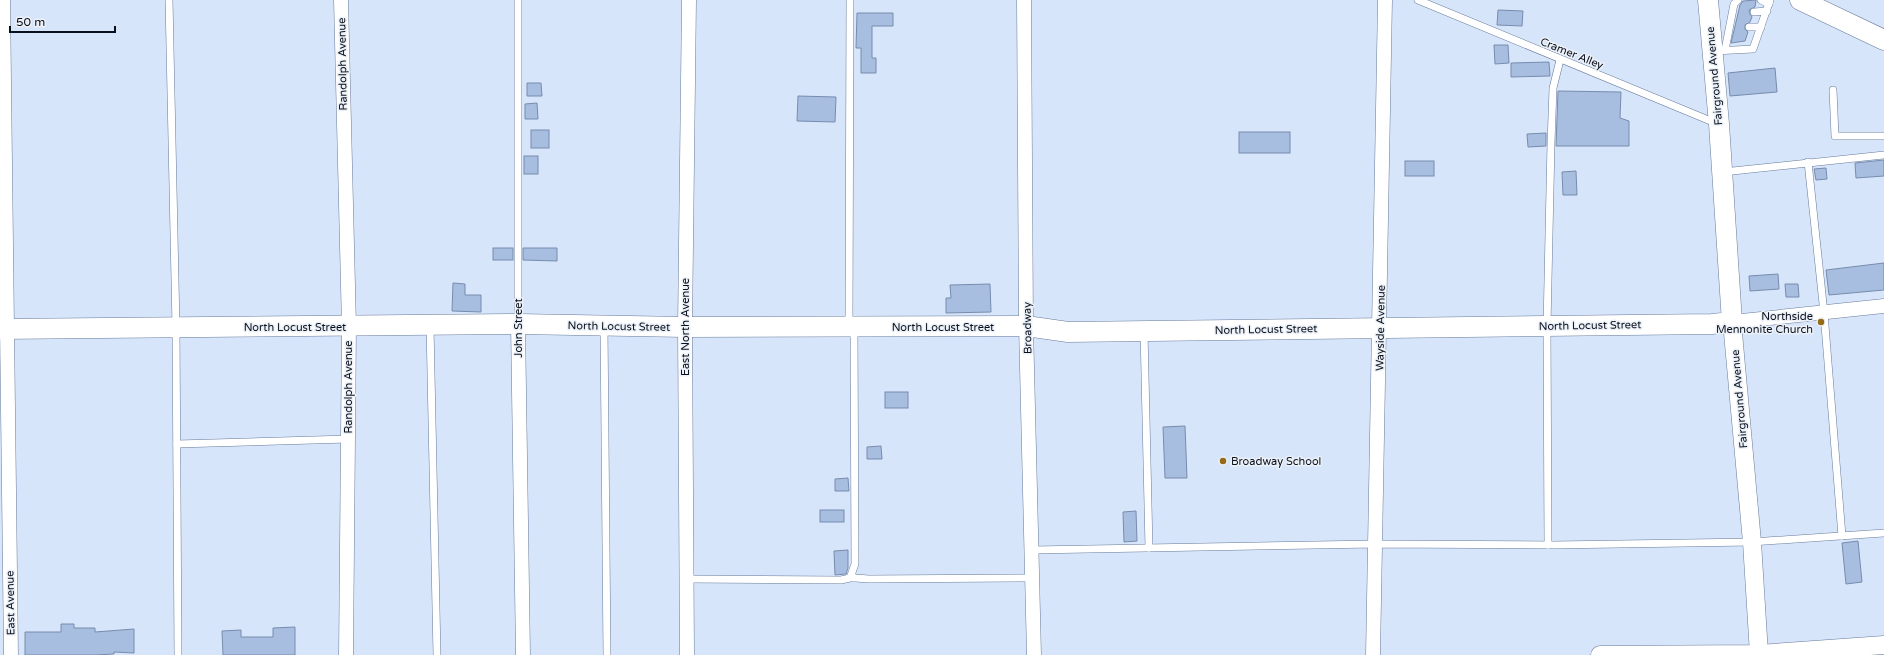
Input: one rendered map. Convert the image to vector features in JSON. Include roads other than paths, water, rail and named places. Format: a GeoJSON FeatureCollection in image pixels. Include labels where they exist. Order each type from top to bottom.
{"type":"FeatureCollection","features":[{"type":"Feature","properties":{"kind":"main road","name":"Fairground Avenue"},"geometry":{"type":"LineString","coordinates":[[1708,0],[1718,51],[1719,124],[1732,322]]}},
{"type":"Feature","properties":{"kind":"main road"},"geometry":{"type":"LineString","coordinates":[[1800,0],[1884,40]]}},
{"type":"Feature","properties":{"kind":"main road","name":"North Locust Street"},"geometry":{"type":"LineString","coordinates":[[4,329],[349,327],[518,324],[685,327],[1026,326],[1068,332],[1712,324],[1732,322]]}},
{"type":"Feature","properties":{"kind":"street","name":"East Avenue"},"geometry":{"type":"LineString","coordinates":[[3,0],[4,329],[11,655]]}},
{"type":"Feature","properties":{"kind":"street","name":"Randolph Avenue"},"geometry":{"type":"LineString","coordinates":[[340,0],[349,327],[346,655]]}},
{"type":"Feature","properties":{"kind":"street","name":"East North Avenue"},"geometry":{"type":"LineString","coordinates":[[688,0],[685,327],[688,655]]}},
{"type":"Feature","properties":{"kind":"street","name":"Broadway"},"geometry":{"type":"LineString","coordinates":[[1024,0],[1026,326],[1033,550],[1034,655]]}},
{"type":"Feature","properties":{"kind":"street","name":"Wayside Avenue"},"geometry":{"type":"LineString","coordinates":[[1373,655],[1385,0]]}},
{"type":"Feature","properties":{"kind":"street","name":"North Locust Street"},"geometry":{"type":"LineString","coordinates":[[1732,322],[1884,306]]}},
{"type":"Feature","properties":{"kind":"street","name":"Fairground Avenue"},"geometry":{"type":"LineString","coordinates":[[1732,322],[1752,542],[1759,654]]}},
{"type":"Feature","properties":{"kind":"street","name":"John Street"},"geometry":{"type":"LineString","coordinates":[[518,324],[523,655]]}},
{"type":"Feature","properties":{"kind":"street"},"geometry":{"type":"LineString","coordinates":[[1600,655],[1759,654],[1884,645]]}},
{"type":"Feature","properties":{"kind":"lane"},"geometry":{"type":"LineString","coordinates":[[169,0],[176,328],[178,655]]}},
{"type":"Feature","properties":{"kind":"lane","name":"John Street"},"geometry":{"type":"LineString","coordinates":[[518,0],[518,324]]}},
{"type":"Feature","properties":{"kind":"lane"},"geometry":{"type":"LineString","coordinates":[[850,0],[851,327],[855,564],[851,576]]}},
{"type":"Feature","properties":{"kind":"lane","name":"Cramer Alley"},"geometry":{"type":"LineString","coordinates":[[1418,0],[1560,60],[1719,124]]}},
{"type":"Feature","properties":{"kind":"lane"},"geometry":{"type":"LineString","coordinates":[[1718,51],[1731,28],[1735,13],[1734,4],[1738,0]]}},
{"type":"Feature","properties":{"kind":"lane"},"geometry":{"type":"LineString","coordinates":[[1761,0],[1769,5]]}},
{"type":"Feature","properties":{"kind":"lane"},"geometry":{"type":"LineString","coordinates":[[1718,51],[1754,49],[1769,5]]}},
{"type":"Feature","properties":{"kind":"lane"},"geometry":{"type":"LineString","coordinates":[[1754,12],[1769,5]]}},
{"type":"Feature","properties":{"kind":"lane"},"geometry":{"type":"LineString","coordinates":[[1749,27],[1761,26]]}},
{"type":"Feature","properties":{"kind":"lane"},"geometry":{"type":"LineString","coordinates":[[1548,545],[1547,326],[1553,88],[1560,60]]}},
{"type":"Feature","properties":{"kind":"lane"},"geometry":{"type":"LineString","coordinates":[[1833,90],[1835,136],[1884,136]]}},
{"type":"Feature","properties":{"kind":"lane"},"geometry":{"type":"LineString","coordinates":[[1722,172],[1884,155]]}},
{"type":"Feature","properties":{"kind":"lane"},"geometry":{"type":"LineString","coordinates":[[1808,162],[1824,313],[1842,536]]}},
{"type":"Feature","properties":{"kind":"lane"},"geometry":{"type":"LineString","coordinates":[[430,326],[437,655]]}},
{"type":"Feature","properties":{"kind":"lane"},"geometry":{"type":"LineString","coordinates":[[604,326],[607,655]]}},
{"type":"Feature","properties":{"kind":"lane"},"geometry":{"type":"LineString","coordinates":[[1144,331],[1149,548]]}},
{"type":"Feature","properties":{"kind":"lane"},"geometry":{"type":"LineString","coordinates":[[177,444],[348,439]]}},
{"type":"Feature","properties":{"kind":"lane"},"geometry":{"type":"LineString","coordinates":[[1033,550],[1375,544],[1548,545],[1752,542],[1884,533]]}},
{"type":"Feature","properties":{"kind":"lane"},"geometry":{"type":"LineString","coordinates":[[687,579],[841,580],[851,576],[855,578],[869,579],[1033,578]]}},
{"type":"Feature","properties":{"kind":"place","name":"Northside Mennonite Church"},"geometry":{"type":"Point","coordinates":[1821,322]}},
{"type":"Feature","properties":{"kind":"place","name":"Broadway School"},"geometry":{"type":"Point","coordinates":[1223,461]}}]}
